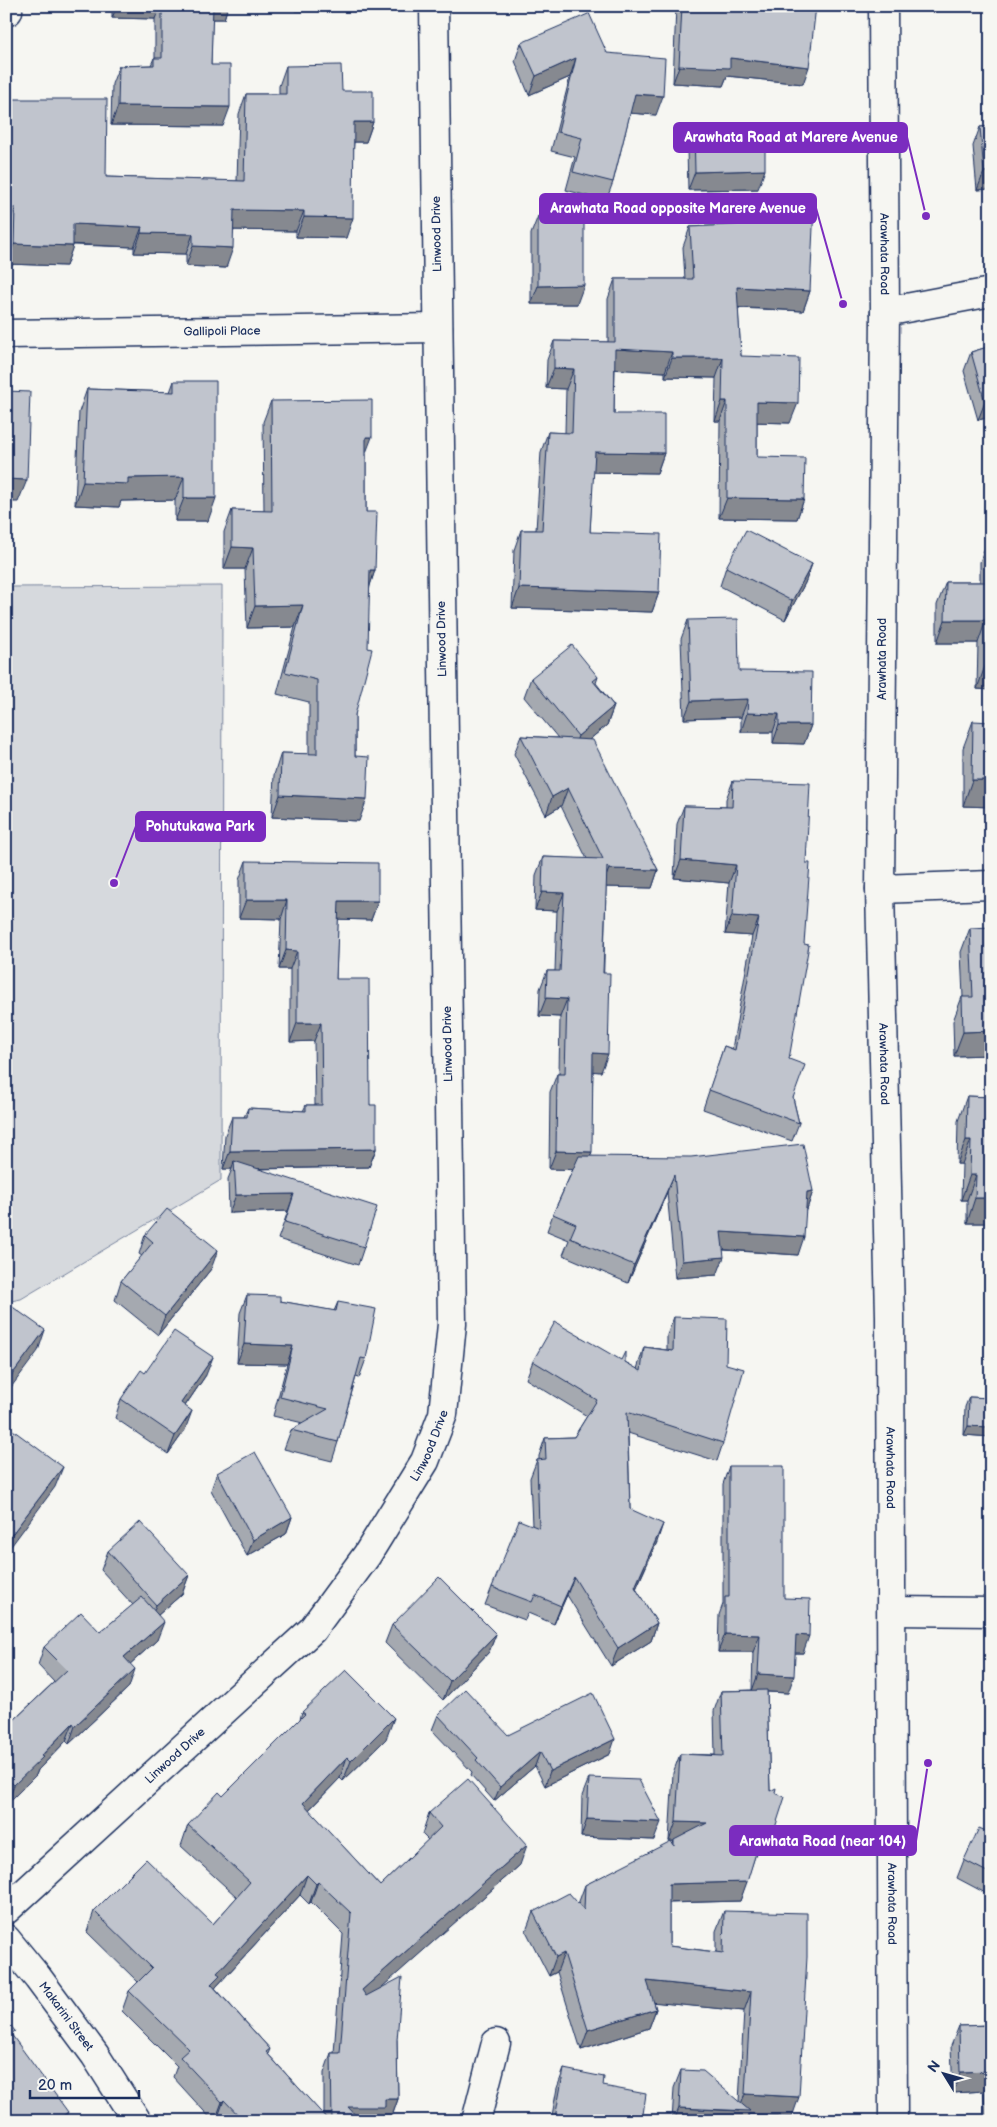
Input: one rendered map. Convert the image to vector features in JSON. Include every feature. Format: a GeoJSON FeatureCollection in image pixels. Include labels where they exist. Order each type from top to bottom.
{"type":"FeatureCollection","features":[{"type":"Feature","properties":{"kind":"street","name":"Linwood Drive"},"geometry":{"type":"LineString","coordinates":[[6,1910],[312,1630],[368,1555],[421,1469],[442,1414],[452,1324],[434,6]]}},
{"type":"Feature","properties":{"kind":"street","name":"Arawhata Road"},"geometry":{"type":"LineString","coordinates":[[883,6],[885,312],[880,889],[890,1316],[893,2121]]}},
{"type":"Feature","properties":{"kind":"street"},"geometry":{"type":"LineString","coordinates":[[885,312],[991,292]]}},
{"type":"Feature","properties":{"kind":"street","name":"Gallipoli Place"},"geometry":{"type":"LineString","coordinates":[[6,334],[438,328]]}},
{"type":"Feature","properties":{"kind":"street"},"geometry":{"type":"LineString","coordinates":[[880,889],[991,885]]}},
{"type":"Feature","properties":{"kind":"street"},"geometry":{"type":"LineString","coordinates":[[892,1611],[991,1612]]}},
{"type":"Feature","properties":{"kind":"street","name":"Makarini Street"},"geometry":{"type":"LineString","coordinates":[[6,1939],[38,1978],[95,2055],[136,2121]]}},
{"type":"Feature","properties":{"kind":"street"},"geometry":{"type":"LineString","coordinates":[[476,2121],[496,2043]]}},
{"type":"Feature","properties":{"kind":"shaded area"},"geometry":{"type":"Polygon","coordinates":[[[222,586],[221,1180],[21,1299],[6,1302],[6,587],[222,586]]]}},
{"type":"Feature","properties":{"kind":"building"},"geometry":{"type":"Polygon","coordinates":[[[162,6],[213,6],[211,65],[230,65],[230,107],[118,106],[119,66],[154,65],[154,58],[162,58],[162,6]]]}},
{"type":"Feature","properties":{"kind":"building"},"geometry":{"type":"Polygon","coordinates":[[[682,6],[816,6],[809,67],[730,58],[730,68],[679,66],[682,6]]]}},
{"type":"Feature","properties":{"kind":"building"},"geometry":{"type":"Polygon","coordinates":[[[588,11],[607,53],[665,58],[663,96],[635,94],[613,182],[573,172],[582,138],[558,132],[576,58],[536,76],[521,43],[588,14],[588,11]]]}},
{"type":"Feature","properties":{"kind":"building"},"geometry":{"type":"Polygon","coordinates":[[[341,65],[342,91],[373,91],[373,122],[354,122],[353,218],[304,217],[304,211],[234,210],[233,248],[193,246],[193,234],[141,233],[142,227],[73,224],[73,246],[14,244],[15,208],[6,208],[6,99],[107,99],[106,177],[244,181],[246,94],[286,94],[286,66],[341,65]]]}},
{"type":"Feature","properties":{"kind":"building"},"geometry":{"type":"Polygon","coordinates":[[[991,126],[991,171],[984,172],[980,127],[991,126]]]}},
{"type":"Feature","properties":{"kind":"building"},"geometry":{"type":"Polygon","coordinates":[[[765,128],[765,170],[695,172],[694,129],[765,128]]]}},
{"type":"Feature","properties":{"kind":"building"},"geometry":{"type":"Polygon","coordinates":[[[768,204],[814,206],[810,291],[737,287],[741,356],[799,358],[798,403],[757,402],[757,457],[805,458],[804,499],[727,498],[727,401],[722,401],[723,358],[672,358],[672,352],[615,349],[614,414],[664,414],[664,453],[595,452],[590,532],[661,534],[659,592],[519,588],[521,530],[542,530],[548,432],[572,433],[574,369],[554,368],[554,341],[615,342],[615,279],[693,279],[690,227],[767,223],[768,204]]]}},
{"type":"Feature","properties":{"kind":"building"},"geometry":{"type":"Polygon","coordinates":[[[538,216],[584,216],[584,285],[538,286],[538,216]]]}},
{"type":"Feature","properties":{"kind":"building"},"geometry":{"type":"Polygon","coordinates":[[[991,346],[991,400],[985,402],[971,352],[991,346]]]}},
{"type":"Feature","properties":{"kind":"building"},"geometry":{"type":"Polygon","coordinates":[[[174,381],[216,381],[216,498],[184,498],[184,477],[128,478],[128,484],[83,482],[87,389],[174,392],[174,381]]]}},
{"type":"Feature","properties":{"kind":"building"},"geometry":{"type":"Polygon","coordinates":[[[6,391],[30,392],[27,480],[6,479],[6,391]]]}},
{"type":"Feature","properties":{"kind":"building"},"geometry":{"type":"Polygon","coordinates":[[[372,400],[372,437],[366,437],[366,512],[377,512],[375,570],[370,570],[368,648],[372,649],[355,715],[355,756],[369,757],[367,799],[280,795],[281,753],[317,754],[317,680],[285,672],[303,605],[255,606],[253,548],[232,547],[232,510],[272,511],[271,401],[372,400]]]}},
{"type":"Feature","properties":{"kind":"building"},"geometry":{"type":"Polygon","coordinates":[[[746,530],[812,564],[792,601],[726,567],[746,530]]]}},
{"type":"Feature","properties":{"kind":"building"},"geometry":{"type":"Polygon","coordinates":[[[988,539],[991,539],[991,667],[985,666],[986,620],[945,620],[946,582],[988,582],[988,539]]]}},
{"type":"Feature","properties":{"kind":"building"},"geometry":{"type":"Polygon","coordinates":[[[738,619],[739,671],[812,672],[811,725],[779,725],[779,714],[747,713],[748,699],[691,701],[688,620],[738,619]]]}},
{"type":"Feature","properties":{"kind":"building"},"geometry":{"type":"Polygon","coordinates":[[[572,645],[598,677],[593,681],[614,706],[578,736],[531,678],[572,645]]]}},
{"type":"Feature","properties":{"kind":"building"},"geometry":{"type":"Polygon","coordinates":[[[973,721],[991,722],[991,780],[972,780],[973,721]]]}},
{"type":"Feature","properties":{"kind":"building"},"geometry":{"type":"Polygon","coordinates":[[[521,736],[593,740],[658,870],[609,869],[607,866],[603,973],[610,973],[608,1054],[593,1053],[592,1152],[556,1151],[557,1074],[565,1074],[567,999],[546,998],[547,971],[560,971],[564,893],[542,892],[543,857],[603,859],[568,788],[552,797],[521,736]]]}},
{"type":"Feature","properties":{"kind":"building"},"geometry":{"type":"Polygon","coordinates":[[[733,781],[810,783],[806,863],[810,863],[804,944],[809,945],[789,1059],[805,1065],[793,1098],[799,1123],[709,1090],[724,1046],[735,1050],[759,918],[732,916],[736,865],[681,860],[684,806],[732,807],[733,781]]]}},
{"type":"Feature","properties":{"kind":"building"},"geometry":{"type":"Polygon","coordinates":[[[246,861],[378,863],[378,901],[339,901],[336,979],[369,979],[370,1105],[376,1105],[376,1149],[230,1151],[232,1117],[247,1117],[248,1108],[306,1111],[306,1105],[322,1105],[321,1023],[297,1023],[297,951],[286,950],[287,900],[246,900],[246,861]]]}},
{"type":"Feature","properties":{"kind":"building"},"geometry":{"type":"Polygon","coordinates":[[[991,927],[991,1031],[963,1032],[962,997],[973,997],[970,928],[991,927]]]}},
{"type":"Feature","properties":{"kind":"building"},"geometry":{"type":"Polygon","coordinates":[[[967,1096],[991,1097],[991,1198],[975,1198],[976,1175],[970,1175],[971,1140],[966,1140],[967,1096]]]}},
{"type":"Feature","properties":{"kind":"building"},"geometry":{"type":"Polygon","coordinates":[[[803,1144],[813,1191],[807,1192],[804,1237],[721,1232],[724,1257],[682,1261],[674,1175],[634,1265],[570,1238],[576,1224],[553,1214],[579,1156],[691,1157],[803,1144]]]}},
{"type":"Feature","properties":{"kind":"building"},"geometry":{"type":"Polygon","coordinates":[[[234,1161],[377,1207],[364,1247],[285,1222],[294,1194],[236,1195],[234,1161]]]}},
{"type":"Feature","properties":{"kind":"building"},"geometry":{"type":"Polygon","coordinates":[[[167,1209],[218,1250],[165,1316],[121,1281],[153,1242],[145,1235],[167,1209]]]}},
{"type":"Feature","properties":{"kind":"building"},"geometry":{"type":"Polygon","coordinates":[[[247,1295],[280,1296],[280,1301],[336,1311],[338,1302],[376,1309],[366,1359],[361,1358],[338,1442],[291,1430],[328,1409],[280,1397],[293,1346],[244,1344],[247,1295]]]}},
{"type":"Feature","properties":{"kind":"building"},"geometry":{"type":"Polygon","coordinates":[[[6,1303],[45,1330],[6,1383],[6,1303]]]}},
{"type":"Feature","properties":{"kind":"building"},"geometry":{"type":"Polygon","coordinates":[[[674,1317],[727,1319],[726,1364],[744,1369],[723,1443],[627,1412],[630,1509],[663,1524],[635,1587],[657,1623],[618,1648],[574,1577],[561,1606],[535,1595],[532,1602],[492,1587],[519,1520],[539,1528],[537,1460],[546,1459],[545,1438],[574,1437],[597,1400],[533,1361],[555,1322],[621,1360],[625,1352],[625,1362],[641,1371],[644,1347],[673,1351],[674,1317]]]}},
{"type":"Feature","properties":{"kind":"building"},"geometry":{"type":"Polygon","coordinates":[[[174,1331],[213,1357],[181,1403],[192,1411],[175,1436],[121,1399],[141,1370],[145,1373],[174,1331]]]}},
{"type":"Feature","properties":{"kind":"building"},"geometry":{"type":"Polygon","coordinates":[[[969,1397],[991,1398],[991,1427],[968,1426],[969,1397]]]}},
{"type":"Feature","properties":{"kind":"building"},"geometry":{"type":"Polygon","coordinates":[[[6,1425],[63,1467],[6,1542],[6,1425]]]}},
{"type":"Feature","properties":{"kind":"building"},"geometry":{"type":"Polygon","coordinates":[[[255,1452],[292,1517],[253,1540],[217,1473],[255,1452]]]}},
{"type":"Feature","properties":{"kind":"building"},"geometry":{"type":"Polygon","coordinates":[[[729,1466],[784,1466],[784,1598],[810,1599],[809,1636],[796,1635],[794,1676],[758,1674],[760,1635],[725,1634],[725,1597],[729,1597],[729,1466]]]}},
{"type":"Feature","properties":{"kind":"building"},"geometry":{"type":"Polygon","coordinates":[[[140,1522],[189,1575],[156,1605],[108,1551],[140,1522]]]}},
{"type":"Feature","properties":{"kind":"building"},"geometry":{"type":"Polygon","coordinates":[[[439,1577],[496,1634],[450,1681],[392,1625],[439,1577]]]}},
{"type":"Feature","properties":{"kind":"building"},"geometry":{"type":"Polygon","coordinates":[[[142,1597],[164,1622],[124,1657],[135,1669],[75,1726],[73,1723],[41,1756],[43,1757],[14,1785],[6,1777],[6,1714],[13,1721],[67,1670],[44,1647],[81,1612],[100,1632],[142,1597]]]}},
{"type":"Feature","properties":{"kind":"building"},"geometry":{"type":"Polygon","coordinates":[[[346,1670],[394,1718],[351,1761],[347,1757],[303,1803],[380,1886],[441,1827],[429,1813],[468,1779],[527,1845],[362,1990],[366,1996],[402,1977],[397,2040],[398,2099],[385,2099],[385,2107],[348,2107],[361,2121],[332,2121],[331,2053],[340,2053],[351,1913],[318,1882],[316,1884],[307,1875],[217,1973],[220,1975],[211,1984],[270,2049],[266,2052],[329,2121],[244,2121],[224,2100],[222,2102],[180,2057],[189,2049],[129,1991],[152,1968],[94,1911],[146,1859],[213,1924],[250,1882],[188,1825],[219,1792],[223,1796],[305,1714],[302,1712],[346,1670]]]}},
{"type":"Feature","properties":{"kind":"building"},"geometry":{"type":"Polygon","coordinates":[[[465,1689],[508,1735],[593,1693],[615,1739],[550,1771],[540,1752],[500,1787],[476,1760],[478,1758],[438,1715],[465,1689]]]}},
{"type":"Feature","properties":{"kind":"building"},"geometry":{"type":"Polygon","coordinates":[[[767,1690],[770,1791],[776,1788],[775,1793],[785,1797],[774,1831],[764,1827],[747,1882],[669,1884],[669,1946],[723,1953],[724,1911],[807,1913],[807,1957],[799,2097],[745,2094],[751,1992],[647,1981],[656,2009],[588,2030],[564,1953],[556,1957],[533,1912],[569,1893],[584,1910],[585,1885],[671,1841],[674,1846],[674,1840],[707,1823],[676,1822],[680,1754],[723,1756],[721,1691],[767,1690]]]}},
{"type":"Feature","properties":{"kind":"building"},"geometry":{"type":"Polygon","coordinates":[[[589,1778],[639,1780],[661,1822],[587,1819],[589,1778]]]}},
{"type":"Feature","properties":{"kind":"building"},"geometry":{"type":"Polygon","coordinates":[[[979,1828],[991,1833],[991,1874],[964,1860],[979,1828]]]}},
{"type":"Feature","properties":{"kind":"building"},"geometry":{"type":"Polygon","coordinates":[[[6,2020],[15,2031],[11,2034],[68,2112],[56,2121],[6,2121],[6,2020]]]}},
{"type":"Feature","properties":{"kind":"building"},"geometry":{"type":"Polygon","coordinates":[[[991,2025],[991,2071],[960,2072],[959,2026],[991,2025]]]}},
{"type":"Feature","properties":{"kind":"building"},"geometry":{"type":"Polygon","coordinates":[[[564,2069],[604,2077],[603,2086],[646,2094],[642,2121],[572,2121],[555,2118],[564,2069]]]}},
{"type":"Feature","properties":{"kind":"building"},"geometry":{"type":"Polygon","coordinates":[[[681,2070],[703,2071],[750,2111],[679,2108],[681,2070]]]}},
{"type":"Feature","properties":{"kind":"place","name":"Arawhata Road at Marere Avenue"},"geometry":{"type":"Point","coordinates":[926,216]}},
{"type":"Feature","properties":{"kind":"place","name":"Arawhata Road opposite Marere Avenue"},"geometry":{"type":"Point","coordinates":[843,304]}},
{"type":"Feature","properties":{"kind":"place","name":"Pohutukawa Park"},"geometry":{"type":"Point","coordinates":[114,883]}},
{"type":"Feature","properties":{"kind":"place","name":"Arawhata Road (near 104)"},"geometry":{"type":"Point","coordinates":[928,1763]}}]}
